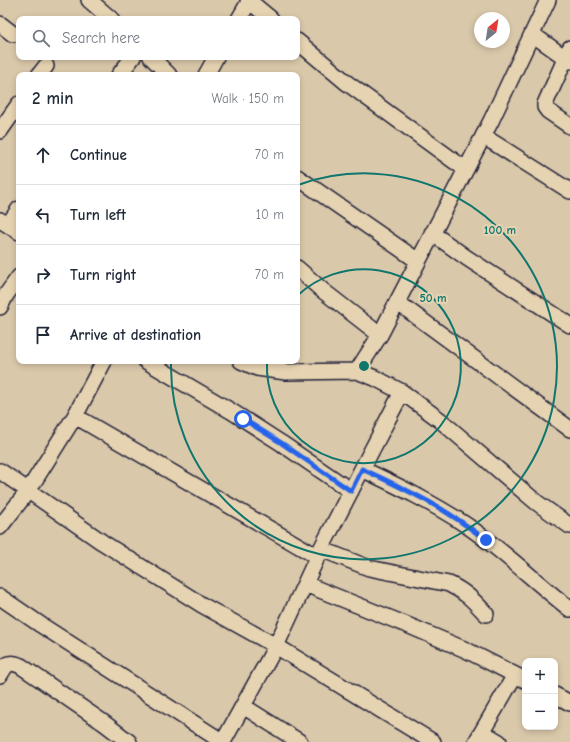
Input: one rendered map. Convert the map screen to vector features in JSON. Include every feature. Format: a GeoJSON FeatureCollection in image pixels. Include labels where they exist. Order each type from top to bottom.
{"type":"FeatureCollection","features":[{"type":"Feature","properties":{"kind":"street"},"geometry":{"type":"LineString","coordinates":[[89,0],[108,16]]}},
{"type":"Feature","properties":{"kind":"street"},"geometry":{"type":"LineString","coordinates":[[241,16],[249,0],[268,16]]}},
{"type":"Feature","properties":{"kind":"street"},"geometry":{"type":"LineString","coordinates":[[357,371],[380,335],[483,136],[548,0]]}},
{"type":"Feature","properties":{"kind":"street"},"geometry":{"type":"LineString","coordinates":[[0,24],[13,34]]}},
{"type":"Feature","properties":{"kind":"street"},"geometry":{"type":"LineString","coordinates":[[532,34],[568,55],[545,104],[545,107],[552,114],[570,126]]}},
{"type":"Feature","properties":{"kind":"street"},"geometry":{"type":"LineString","coordinates":[[300,44],[347,83],[465,169]]}},
{"type":"Feature","properties":{"kind":"street"},"geometry":{"type":"LineString","coordinates":[[121,72],[131,60]]}},
{"type":"Feature","properties":{"kind":"street"},"geometry":{"type":"LineString","coordinates":[[154,60],[166,72]]}},
{"type":"Feature","properties":{"kind":"street"},"geometry":{"type":"LineString","coordinates":[[208,72],[214,60]]}},
{"type":"Feature","properties":{"kind":"street"},"geometry":{"type":"LineString","coordinates":[[0,131],[16,108]]}},
{"type":"Feature","properties":{"kind":"street"},"geometry":{"type":"LineString","coordinates":[[483,136],[570,191]]}},
{"type":"Feature","properties":{"kind":"street"},"geometry":{"type":"LineString","coordinates":[[300,179],[418,262]]}},
{"type":"Feature","properties":{"kind":"street"},"geometry":{"type":"LineString","coordinates":[[9,226],[16,214]]}},
{"type":"Feature","properties":{"kind":"street"},"geometry":{"type":"LineString","coordinates":[[432,233],[467,258],[570,325]]}},
{"type":"Feature","properties":{"kind":"street"},"geometry":{"type":"LineString","coordinates":[[300,271],[322,290],[380,335]]}},
{"type":"Feature","properties":{"kind":"street"},"geometry":{"type":"LineString","coordinates":[[0,308],[6,295],[16,281]]}},
{"type":"Feature","properties":{"kind":"street"},"geometry":{"type":"LineString","coordinates":[[397,302],[570,429]]}},
{"type":"Feature","properties":{"kind":"street"},"geometry":{"type":"LineString","coordinates":[[0,527],[28,491],[75,416],[102,364]]}},
{"type":"Feature","properties":{"kind":"street"},"geometry":{"type":"LineString","coordinates":[[151,364],[280,442],[351,491]]}},
{"type":"Feature","properties":{"kind":"street"},"geometry":{"type":"LineString","coordinates":[[248,364],[257,368],[286,372],[357,371],[375,378],[402,392],[440,420],[536,502],[570,526]]}},
{"type":"Feature","properties":{"kind":"street"},"geometry":{"type":"LineString","coordinates":[[0,597],[223,742],[276,646],[320,553],[402,392]]}},
{"type":"Feature","properties":{"kind":"street"},"geometry":{"type":"LineString","coordinates":[[75,416],[320,553],[369,568],[450,584],[471,598],[486,614]]}},
{"type":"Feature","properties":{"kind":"street"},"geometry":{"type":"LineString","coordinates":[[362,469],[408,490],[467,526],[505,554],[570,609]]}},
{"type":"Feature","properties":{"kind":"street"},"geometry":{"type":"LineString","coordinates":[[0,471],[102,542],[196,601],[276,646],[433,742]]}},
{"type":"Feature","properties":{"kind":"street"},"geometry":{"type":"LineString","coordinates":[[305,584],[466,650],[520,678],[479,737],[499,742]]}},
{"type":"Feature","properties":{"kind":"street"},"geometry":{"type":"LineString","coordinates":[[0,675],[9,664],[14,663],[20,666],[104,723],[129,742]]}},
{"type":"Feature","properties":{"kind":"street"},"geometry":{"type":"LineString","coordinates":[[558,696],[570,703]]}},
{"type":"Feature","properties":{"kind":"street"},"geometry":{"type":"LineString","coordinates":[[243,706],[300,742]]}},
{"type":"Feature","properties":{"kind":"route"},"geometry":{"type":"LineString","coordinates":[[243,419],[280,442],[351,491],[362,469],[408,490],[467,526],[486,540]]}}]}
